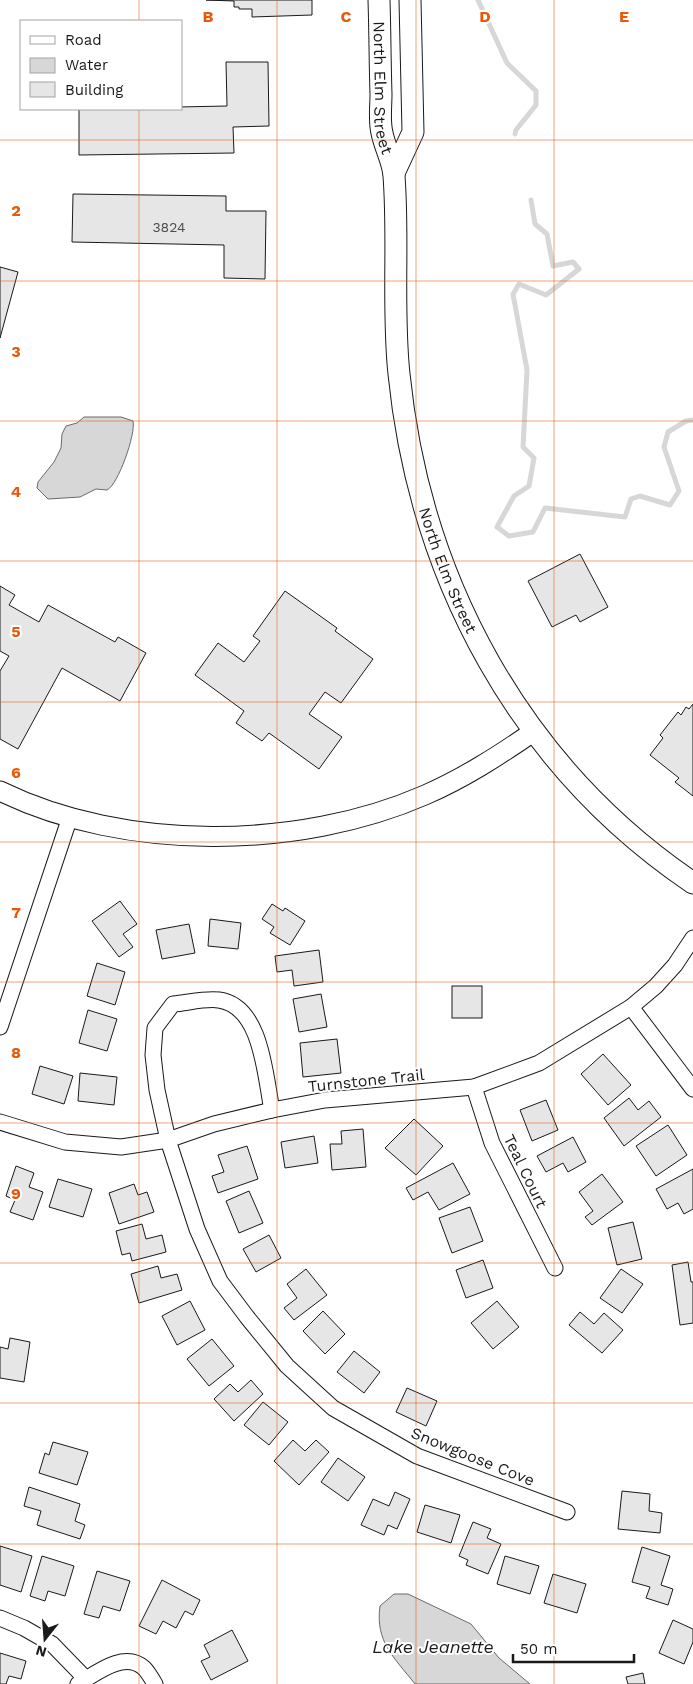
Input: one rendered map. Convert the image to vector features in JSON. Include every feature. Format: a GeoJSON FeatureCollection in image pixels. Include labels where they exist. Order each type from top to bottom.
{"type":"FeatureCollection","features":[{"type":"Feature","properties":{"kind":"main road","name":"North Elm Street"},"geometry":{"type":"LineString","coordinates":[[379,0],[382,133],[394,173],[399,372],[411,458],[428,522],[451,585],[486,658],[533,732],[563,769],[599,808],[627,834],[693,883]]}},
{"type":"Feature","properties":{"kind":"main road","name":"North Elm Street"},"geometry":{"type":"LineString","coordinates":[[394,173],[413,132],[410,0]]}},
{"type":"Feature","properties":{"kind":"street"},"geometry":{"type":"LineString","coordinates":[[0,791],[70,816],[147,832],[190,836],[268,834],[332,824],[385,810],[424,795],[491,761],[533,732]]}},
{"type":"Feature","properties":{"kind":"street"},"geometry":{"type":"LineString","coordinates":[[0,1027],[70,816]]}},
{"type":"Feature","properties":{"kind":"street","name":"Turnstone Trail"},"geometry":{"type":"LineString","coordinates":[[0,1122],[65,1142],[121,1147],[168,1140],[214,1124],[325,1100],[474,1087],[539,1063],[631,1007],[656,986],[675,965],[693,938]]}},
{"type":"Feature","properties":{"kind":"street","name":"Snowgoose Cove"},"geometry":{"type":"LineString","coordinates":[[272,1110],[255,1028],[241,1009],[220,1000],[173,1004],[154,1028],[153,1055],[157,1090],[168,1140],[197,1229],[220,1281],[253,1324],[300,1378],[333,1408],[417,1456],[568,1512]]}},
{"type":"Feature","properties":{"kind":"street"},"geometry":{"type":"LineString","coordinates":[[631,1007],[693,1090]]}},
{"type":"Feature","properties":{"kind":"street","name":"Teal Court"},"geometry":{"type":"LineString","coordinates":[[474,1087],[492,1143],[555,1268]]}},
{"type":"Feature","properties":{"kind":"street"},"geometry":{"type":"LineString","coordinates":[[0,1618],[24,1628],[52,1644],[82,1682],[112,1664],[125,1661],[143,1667],[156,1684]]}},
{"type":"Feature","properties":{"kind":"water"},"geometry":{"type":"Polygon","coordinates":[[[84,417],[121,417],[133,421],[132,437],[121,469],[107,490],[96,489],[80,497],[48,499],[37,488],[38,482],[54,462],[61,448],[62,434],[66,426],[77,423],[84,417]]]}},
{"type":"Feature","properties":{"kind":"water","name":"Lake Jeanette"},"geometry":{"type":"Polygon","coordinates":[[[394,1594],[408,1594],[471,1624],[499,1658],[530,1684],[415,1684],[393,1657],[380,1630],[380,1606],[394,1594]]]}},
{"type":"Feature","properties":{"kind":"building"},"geometry":{"type":"Polygon","coordinates":[[[206,0],[312,0],[312,15],[252,17],[252,9],[234,7],[234,1],[206,0]]]}},
{"type":"Feature","properties":{"kind":"building"},"geometry":{"type":"Polygon","coordinates":[[[226,62],[268,62],[269,126],[233,127],[234,153],[79,155],[79,110],[182,110],[182,107],[227,106],[226,62]]]}},
{"type":"Feature","properties":{"kind":"building"},"geometry":{"type":"Polygon","coordinates":[[[73,194],[226,196],[226,211],[266,211],[265,279],[224,278],[224,245],[72,242],[73,194]]]}},
{"type":"Feature","properties":{"kind":"building"},"geometry":{"type":"Polygon","coordinates":[[[0,267],[18,272],[0,338],[0,267]]]}},
{"type":"Feature","properties":{"kind":"building"},"geometry":{"type":"Polygon","coordinates":[[[580,554],[608,607],[580,622],[576,615],[552,627],[528,581],[580,554]]]}},
{"type":"Feature","properties":{"kind":"building"},"geometry":{"type":"Polygon","coordinates":[[[0,586],[15,595],[9,605],[39,622],[48,605],[115,642],[118,637],[146,653],[120,701],[62,668],[18,749],[0,739],[0,671],[9,656],[0,651],[0,586]]]}},
{"type":"Feature","properties":{"kind":"building"},"geometry":{"type":"Polygon","coordinates":[[[285,591],[337,628],[335,631],[373,659],[341,703],[325,692],[309,714],[342,737],[319,769],[269,733],[262,741],[236,723],[244,711],[195,675],[218,643],[244,662],[260,641],[253,636],[285,591]]]}},
{"type":"Feature","properties":{"kind":"building"},"geometry":{"type":"Polygon","coordinates":[[[693,704],[693,796],[675,782],[679,778],[650,755],[663,738],[660,735],[678,712],[681,715],[686,707],[689,709],[693,704]]]}},
{"type":"Feature","properties":{"kind":"building"},"geometry":{"type":"Polygon","coordinates":[[[120,901],[137,924],[123,934],[133,947],[119,957],[92,921],[120,901]]]}},
{"type":"Feature","properties":{"kind":"building"},"geometry":{"type":"Polygon","coordinates":[[[272,904],[283,911],[285,908],[305,921],[290,945],[270,933],[274,927],[262,919],[272,904]]]}},
{"type":"Feature","properties":{"kind":"building"},"geometry":{"type":"Polygon","coordinates":[[[210,919],[241,923],[238,949],[208,946],[210,919]]]}},
{"type":"Feature","properties":{"kind":"building"},"geometry":{"type":"Polygon","coordinates":[[[189,924],[195,953],[162,959],[156,930],[189,924]]]}},
{"type":"Feature","properties":{"kind":"building"},"geometry":{"type":"Polygon","coordinates":[[[319,950],[323,982],[294,986],[292,970],[277,972],[275,956],[319,950]]]}},
{"type":"Feature","properties":{"kind":"building"},"geometry":{"type":"Polygon","coordinates":[[[97,963],[125,972],[115,1005],[87,996],[97,963]]]}},
{"type":"Feature","properties":{"kind":"building"},"geometry":{"type":"Polygon","coordinates":[[[452,986],[482,986],[482,1018],[452,1018],[452,986]]]}},
{"type":"Feature","properties":{"kind":"building"},"geometry":{"type":"Polygon","coordinates":[[[321,994],[327,1027],[299,1032],[293,999],[321,994]]]}},
{"type":"Feature","properties":{"kind":"building"},"geometry":{"type":"Polygon","coordinates":[[[88,1010],[117,1019],[107,1051],[79,1043],[88,1010]]]}},
{"type":"Feature","properties":{"kind":"building"},"geometry":{"type":"Polygon","coordinates":[[[337,1039],[341,1073],[303,1077],[300,1043],[337,1039]]]}},
{"type":"Feature","properties":{"kind":"building"},"geometry":{"type":"Polygon","coordinates":[[[603,1054],[631,1085],[608,1105],[581,1074],[603,1054]]]}},
{"type":"Feature","properties":{"kind":"building"},"geometry":{"type":"Polygon","coordinates":[[[40,1066],[73,1076],[64,1104],[32,1094],[40,1066]]]}},
{"type":"Feature","properties":{"kind":"building"},"geometry":{"type":"Polygon","coordinates":[[[80,1073],[117,1077],[114,1105],[78,1101],[80,1073]]]}},
{"type":"Feature","properties":{"kind":"building"},"geometry":{"type":"Polygon","coordinates":[[[629,1098],[638,1110],[649,1101],[661,1117],[624,1146],[604,1118],[629,1098]]]}},
{"type":"Feature","properties":{"kind":"building"},"geometry":{"type":"Polygon","coordinates":[[[546,1100],[558,1130],[532,1141],[520,1110],[546,1100]]]}},
{"type":"Feature","properties":{"kind":"building"},"geometry":{"type":"Polygon","coordinates":[[[414,1119],[443,1146],[416,1175],[385,1148],[414,1119]]]}},
{"type":"Feature","properties":{"kind":"building"},"geometry":{"type":"Polygon","coordinates":[[[668,1125],[687,1155],[656,1176],[636,1146],[668,1125]]]}},
{"type":"Feature","properties":{"kind":"building"},"geometry":{"type":"Polygon","coordinates":[[[363,1129],[366,1167],[332,1170],[330,1144],[342,1144],[341,1131],[363,1129]]]}},
{"type":"Feature","properties":{"kind":"building"},"geometry":{"type":"Polygon","coordinates":[[[314,1136],[318,1163],[285,1168],[281,1142],[314,1136]]]}},
{"type":"Feature","properties":{"kind":"building"},"geometry":{"type":"Polygon","coordinates":[[[573,1137],[586,1162],[568,1172],[563,1163],[546,1172],[537,1156],[573,1137]]]}},
{"type":"Feature","properties":{"kind":"building"},"geometry":{"type":"Polygon","coordinates":[[[247,1146],[258,1179],[218,1193],[212,1176],[224,1172],[218,1155],[247,1146]]]}},
{"type":"Feature","properties":{"kind":"building"},"geometry":{"type":"Polygon","coordinates":[[[453,1163],[470,1194],[439,1210],[428,1192],[413,1200],[406,1188],[453,1163]]]}},
{"type":"Feature","properties":{"kind":"building"},"geometry":{"type":"Polygon","coordinates":[[[16,1166],[34,1173],[29,1187],[43,1192],[33,1220],[10,1212],[15,1200],[6,1196],[16,1166]]]}},
{"type":"Feature","properties":{"kind":"building"},"geometry":{"type":"Polygon","coordinates":[[[693,1169],[693,1209],[684,1214],[678,1203],[667,1209],[656,1189],[693,1169]]]}},
{"type":"Feature","properties":{"kind":"building"},"geometry":{"type":"Polygon","coordinates":[[[602,1174],[623,1202],[592,1225],[585,1217],[593,1211],[579,1192],[602,1174]]]}},
{"type":"Feature","properties":{"kind":"building"},"geometry":{"type":"Polygon","coordinates":[[[58,1179],[92,1189],[83,1217],[49,1207],[58,1179]]]}},
{"type":"Feature","properties":{"kind":"building"},"geometry":{"type":"Polygon","coordinates":[[[134,1184],[138,1195],[147,1192],[154,1212],[119,1224],[109,1193],[134,1184]]]}},
{"type":"Feature","properties":{"kind":"building"},"geometry":{"type":"Polygon","coordinates":[[[249,1191],[263,1223],[239,1233],[226,1201],[249,1191]]]}},
{"type":"Feature","properties":{"kind":"building"},"geometry":{"type":"Polygon","coordinates":[[[470,1207],[483,1241],[452,1253],[439,1218],[470,1207]]]}},
{"type":"Feature","properties":{"kind":"building"},"geometry":{"type":"Polygon","coordinates":[[[633,1222],[642,1259],[617,1265],[608,1228],[633,1222]]]}},
{"type":"Feature","properties":{"kind":"building"},"geometry":{"type":"Polygon","coordinates":[[[142,1224],[146,1239],[162,1235],[166,1252],[132,1261],[130,1253],[122,1255],[116,1231],[142,1224]]]}},
{"type":"Feature","properties":{"kind":"building"},"geometry":{"type":"Polygon","coordinates":[[[269,1235],[281,1258],[256,1272],[243,1249],[269,1235]]]}},
{"type":"Feature","properties":{"kind":"building"},"geometry":{"type":"Polygon","coordinates":[[[483,1260],[493,1288],[466,1298],[456,1270],[483,1260]]]}},
{"type":"Feature","properties":{"kind":"building"},"geometry":{"type":"Polygon","coordinates":[[[688,1262],[691,1282],[693,1282],[693,1323],[680,1325],[672,1265],[688,1262]]]}},
{"type":"Feature","properties":{"kind":"building"},"geometry":{"type":"Polygon","coordinates":[[[158,1266],[161,1278],[177,1274],[182,1290],[139,1303],[131,1274],[158,1266]]]}},
{"type":"Feature","properties":{"kind":"building"},"geometry":{"type":"Polygon","coordinates":[[[306,1269],[327,1295],[294,1320],[284,1308],[297,1298],[287,1284],[306,1269]]]}},
{"type":"Feature","properties":{"kind":"building"},"geometry":{"type":"Polygon","coordinates":[[[621,1269],[643,1284],[622,1313],[600,1298],[621,1269]]]}},
{"type":"Feature","properties":{"kind":"building"},"geometry":{"type":"Polygon","coordinates":[[[190,1301],[205,1330],[177,1345],[162,1316],[190,1301]]]}},
{"type":"Feature","properties":{"kind":"building"},"geometry":{"type":"Polygon","coordinates":[[[497,1301],[519,1327],[493,1349],[471,1323],[497,1301]]]}},
{"type":"Feature","properties":{"kind":"building"},"geometry":{"type":"Polygon","coordinates":[[[323,1311],[345,1334],[325,1354],[303,1331],[323,1311]]]}},
{"type":"Feature","properties":{"kind":"building"},"geometry":{"type":"Polygon","coordinates":[[[580,1312],[594,1324],[604,1313],[623,1330],[602,1353],[569,1325],[580,1312]]]}},
{"type":"Feature","properties":{"kind":"building"},"geometry":{"type":"Polygon","coordinates":[[[10,1338],[30,1342],[24,1382],[0,1378],[0,1347],[8,1349],[10,1338]]]}},
{"type":"Feature","properties":{"kind":"building"},"geometry":{"type":"Polygon","coordinates":[[[212,1339],[234,1366],[209,1386],[187,1359],[212,1339]]]}},
{"type":"Feature","properties":{"kind":"building"},"geometry":{"type":"Polygon","coordinates":[[[354,1351],[380,1372],[364,1393],[337,1372],[354,1351]]]}},
{"type":"Feature","properties":{"kind":"building"},"geometry":{"type":"Polygon","coordinates":[[[251,1380],[263,1394],[234,1421],[214,1399],[230,1384],[238,1392],[251,1380]]]}},
{"type":"Feature","properties":{"kind":"building"},"geometry":{"type":"Polygon","coordinates":[[[407,1388],[437,1401],[426,1426],[396,1412],[407,1388]]]}},
{"type":"Feature","properties":{"kind":"building"},"geometry":{"type":"Polygon","coordinates":[[[263,1402],[288,1422],[269,1445],[244,1425],[263,1402]]]}},
{"type":"Feature","properties":{"kind":"building"},"geometry":{"type":"Polygon","coordinates":[[[293,1440],[305,1451],[316,1440],[329,1452],[299,1485],[274,1461],[293,1440]]]}},
{"type":"Feature","properties":{"kind":"building"},"geometry":{"type":"Polygon","coordinates":[[[53,1442],[88,1452],[77,1485],[39,1473],[45,1453],[49,1455],[53,1442]]]}},
{"type":"Feature","properties":{"kind":"building"},"geometry":{"type":"Polygon","coordinates":[[[338,1458],[365,1477],[348,1501],[321,1482],[338,1458]]]}},
{"type":"Feature","properties":{"kind":"building"},"geometry":{"type":"Polygon","coordinates":[[[29,1487],[80,1504],[75,1521],[85,1525],[80,1539],[37,1525],[41,1511],[24,1506],[29,1487]]]}},
{"type":"Feature","properties":{"kind":"building"},"geometry":{"type":"Polygon","coordinates":[[[622,1491],[650,1494],[649,1511],[662,1513],[660,1533],[618,1529],[622,1491]]]}},
{"type":"Feature","properties":{"kind":"building"},"geometry":{"type":"Polygon","coordinates":[[[395,1492],[410,1499],[397,1529],[388,1525],[384,1535],[361,1525],[373,1499],[389,1506],[395,1492]]]}},
{"type":"Feature","properties":{"kind":"building"},"geometry":{"type":"Polygon","coordinates":[[[425,1505],[460,1515],[451,1543],[417,1532],[425,1505]]]}},
{"type":"Feature","properties":{"kind":"building"},"geometry":{"type":"Polygon","coordinates":[[[473,1522],[491,1529],[487,1538],[501,1544],[488,1574],[466,1565],[468,1560],[459,1556],[473,1522]]]}},
{"type":"Feature","properties":{"kind":"building"},"geometry":{"type":"Polygon","coordinates":[[[0,1546],[32,1556],[21,1592],[0,1585],[0,1546]]]}},
{"type":"Feature","properties":{"kind":"building"},"geometry":{"type":"Polygon","coordinates":[[[642,1547],[670,1556],[661,1585],[673,1589],[668,1605],[646,1598],[650,1587],[632,1582],[642,1547]]]}},
{"type":"Feature","properties":{"kind":"building"},"geometry":{"type":"Polygon","coordinates":[[[42,1556],[74,1566],[65,1596],[48,1591],[45,1601],[30,1596],[42,1556]]]}},
{"type":"Feature","properties":{"kind":"building"},"geometry":{"type":"Polygon","coordinates":[[[505,1556],[539,1566],[530,1594],[497,1584],[505,1556]]]}},
{"type":"Feature","properties":{"kind":"building"},"geometry":{"type":"Polygon","coordinates":[[[97,1571],[130,1581],[120,1611],[103,1606],[99,1618],[84,1614],[97,1571]]]}},
{"type":"Feature","properties":{"kind":"building"},"geometry":{"type":"Polygon","coordinates":[[[553,1574],[586,1584],[577,1613],[544,1603],[553,1574]]]}},
{"type":"Feature","properties":{"kind":"building"},"geometry":{"type":"Polygon","coordinates":[[[162,1580],[200,1600],[193,1615],[185,1611],[176,1628],[163,1621],[156,1634],[139,1626],[162,1580]]]}},
{"type":"Feature","properties":{"kind":"building"},"geometry":{"type":"Polygon","coordinates":[[[673,1620],[693,1629],[693,1642],[684,1664],[659,1653],[673,1620]]]}},
{"type":"Feature","properties":{"kind":"building"},"geometry":{"type":"Polygon","coordinates":[[[232,1630],[248,1661],[211,1680],[201,1661],[210,1657],[204,1645],[232,1630]]]}},
{"type":"Feature","properties":{"kind":"building"},"geometry":{"type":"Polygon","coordinates":[[[0,1653],[26,1661],[21,1679],[9,1676],[6,1684],[0,1684],[0,1653]]]}},
{"type":"Feature","properties":{"kind":"building"},"geometry":{"type":"Polygon","coordinates":[[[643,1673],[645,1684],[628,1684],[626,1677],[643,1673]]]}},
{"type":"Feature","properties":{"kind":"waterway"},"geometry":{"type":"LineString","coordinates":[[478,0],[507,63],[536,91],[536,105],[516,130],[515,134]]}},
{"type":"Feature","properties":{"kind":"waterway"},"geometry":{"type":"LineString","coordinates":[[531,200],[535,224],[547,234],[553,266],[573,262],[579,269],[546,295],[519,284],[513,294],[527,370],[523,447],[534,458],[529,486],[514,496],[497,527],[509,536],[533,532],[545,508],[625,517],[631,499],[640,496],[670,505],[679,491],[664,447],[668,432],[686,421],[693,420]]}}]}
